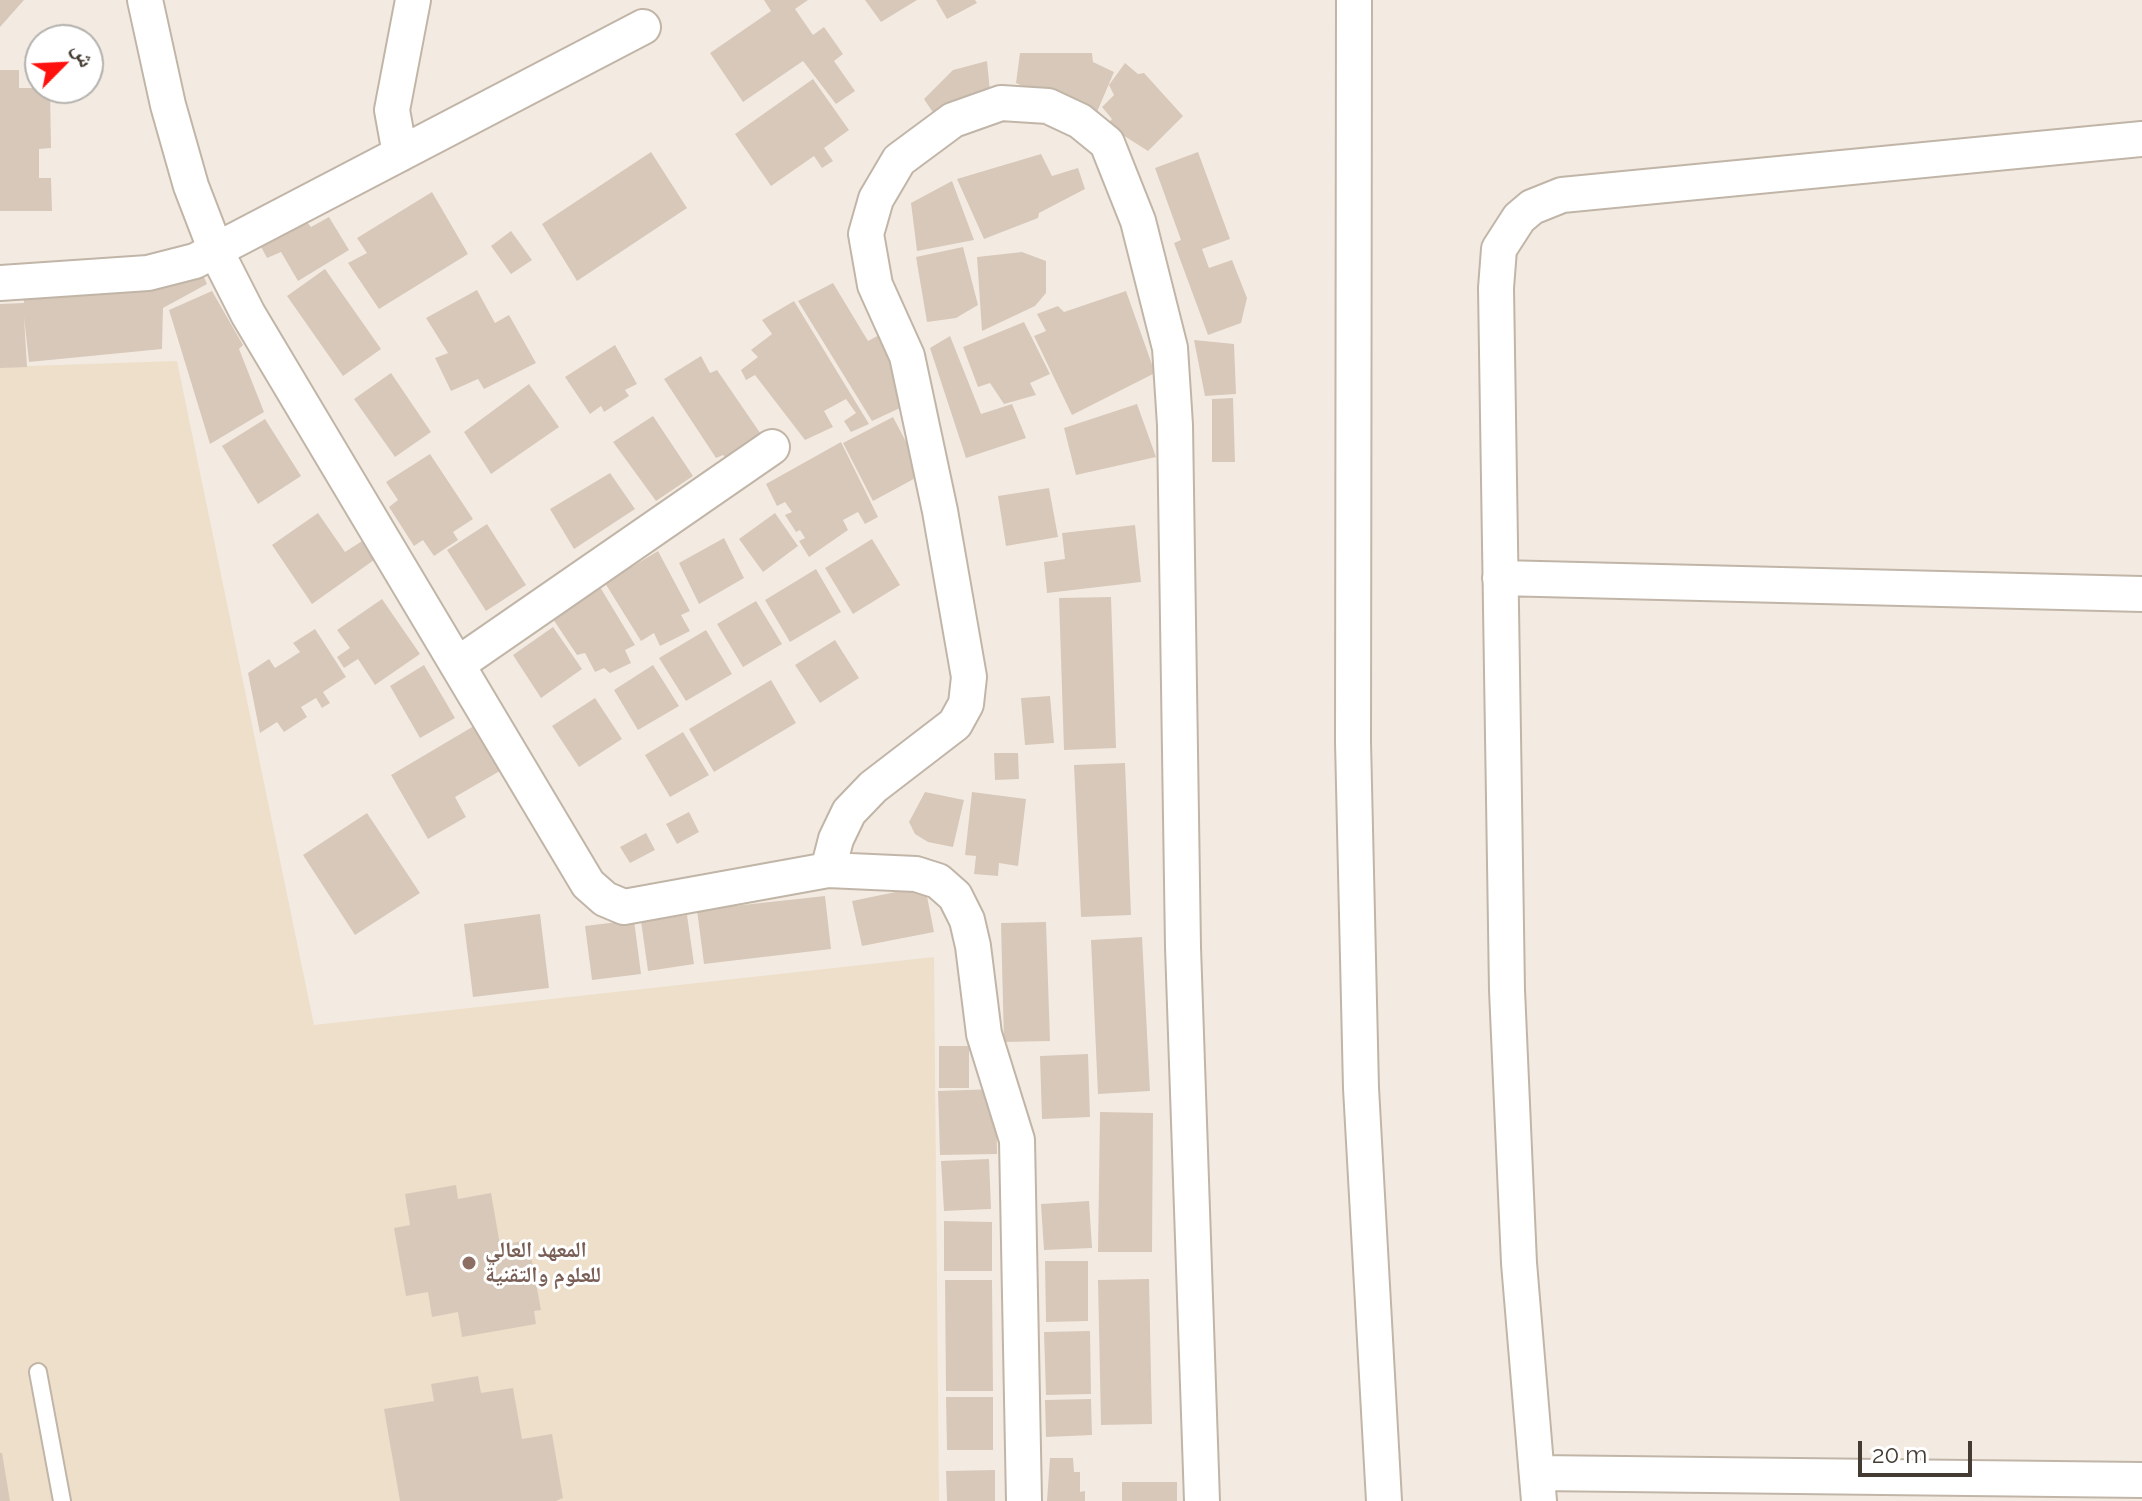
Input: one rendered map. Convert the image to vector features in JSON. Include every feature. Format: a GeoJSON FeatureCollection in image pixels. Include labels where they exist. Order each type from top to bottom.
{"type":"FeatureCollection","features":[{"type":"Feature","properties":{"kind":"street"},"geometry":{"type":"LineString","coordinates":[[145,0],[184,159],[216,251],[248,314],[588,884],[605,899],[624,907],[828,870],[916,874],[938,881],[955,896],[967,920],[984,1034],[1017,1140],[1024,1501]]}},
{"type":"Feature","properties":{"kind":"street"},"geometry":{"type":"LineString","coordinates":[[400,154],[392,110],[413,0]]}},
{"type":"Feature","properties":{"kind":"street"},"geometry":{"type":"LineString","coordinates":[[1354,0],[1354,758],[1361,1088],[1384,1501]]}},
{"type":"Feature","properties":{"kind":"street"},"geometry":{"type":"LineString","coordinates":[[0,283],[148,273],[173,268],[216,251],[643,27]]}},
{"type":"Feature","properties":{"kind":"street"},"geometry":{"type":"LineString","coordinates":[[828,870],[836,839],[849,812],[873,787],[955,724],[966,704],[969,677],[940,511],[907,356],[875,285],[866,234],[876,199],[899,160],[953,120],[1001,103],[1048,106],[1080,121],[1107,143],[1138,221],[1170,348],[1175,425],[1183,963],[1202,1501]]}},
{"type":"Feature","properties":{"kind":"street"},"geometry":{"type":"LineString","coordinates":[[2142,139],[1562,195],[1532,207],[1509,231],[1495,268],[1512,1126],[1538,1487],[2142,1480]]}},
{"type":"Feature","properties":{"kind":"street"},"geometry":{"type":"LineString","coordinates":[[458,664],[772,447]]}},
{"type":"Feature","properties":{"kind":"street"},"geometry":{"type":"LineString","coordinates":[[1500,578],[2142,594]]}},
{"type":"Feature","properties":{"kind":"lane"},"geometry":{"type":"LineString","coordinates":[[38,1372],[62,1501]]}},
{"type":"Feature","properties":{"kind":"shaded area","name":"المعهد العالي للعلوم والتقنية"},"geometry":{"type":"Polygon","coordinates":[[[177,361],[314,1025],[934,957],[939,1501],[0,1501],[0,367],[177,361]]]}},
{"type":"Feature","properties":{"kind":"building"},"geometry":{"type":"Polygon","coordinates":[[[0,0],[24,0],[0,27],[0,0]]]}},
{"type":"Feature","properties":{"kind":"building"},"geometry":{"type":"Polygon","coordinates":[[[764,0],[808,0],[795,9],[813,35],[824,27],[843,54],[834,61],[855,91],[836,104],[803,61],[743,102],[710,53],[771,11],[764,0]]]}},
{"type":"Feature","properties":{"kind":"building"},"geometry":{"type":"Polygon","coordinates":[[[865,0],[917,0],[881,22],[865,0]]]}},
{"type":"Feature","properties":{"kind":"building"},"geometry":{"type":"Polygon","coordinates":[[[936,0],[975,0],[977,3],[947,19],[936,0]]]}},
{"type":"Feature","properties":{"kind":"building"},"geometry":{"type":"Polygon","coordinates":[[[1020,53],[1092,53],[1093,62],[1114,72],[1094,119],[1016,83],[1020,53]]]}},
{"type":"Feature","properties":{"kind":"building"},"geometry":{"type":"Polygon","coordinates":[[[987,61],[991,102],[940,123],[924,99],[953,70],[987,61]]]}},
{"type":"Feature","properties":{"kind":"building"},"geometry":{"type":"Polygon","coordinates":[[[1125,63],[1138,74],[1144,73],[1183,116],[1148,151],[1107,125],[1112,119],[1102,107],[1114,95],[1109,85],[1125,63]]]}},
{"type":"Feature","properties":{"kind":"building"},"geometry":{"type":"Polygon","coordinates":[[[0,70],[19,70],[19,88],[24,88],[24,104],[50,104],[51,148],[39,149],[39,178],[51,178],[52,211],[0,211],[0,70]]]}},
{"type":"Feature","properties":{"kind":"building"},"geometry":{"type":"Polygon","coordinates":[[[813,79],[849,130],[824,148],[833,161],[822,168],[814,156],[771,186],[735,134],[813,79]]]}},
{"type":"Feature","properties":{"kind":"building"},"geometry":{"type":"Polygon","coordinates":[[[651,152],[687,208],[577,281],[542,224],[651,152]]]}},
{"type":"Feature","properties":{"kind":"building"},"geometry":{"type":"Polygon","coordinates":[[[1198,152],[1230,239],[1202,249],[1209,268],[1232,260],[1247,298],[1241,323],[1208,335],[1174,243],[1181,240],[1155,168],[1198,152]]]}},
{"type":"Feature","properties":{"kind":"building"},"geometry":{"type":"Polygon","coordinates":[[[1041,154],[1052,176],[1078,168],[1085,189],[1039,213],[1038,218],[984,239],[957,179],[1041,154]]]}},
{"type":"Feature","properties":{"kind":"building"},"geometry":{"type":"Polygon","coordinates":[[[952,181],[974,240],[917,251],[911,203],[952,181]]]}},
{"type":"Feature","properties":{"kind":"building"},"geometry":{"type":"Polygon","coordinates":[[[432,192],[468,254],[379,309],[348,263],[367,253],[357,238],[432,192]]]}},
{"type":"Feature","properties":{"kind":"building"},"geometry":{"type":"Polygon","coordinates":[[[301,215],[311,227],[329,217],[349,250],[298,281],[281,252],[267,258],[258,241],[301,215]]]}},
{"type":"Feature","properties":{"kind":"building"},"geometry":{"type":"Polygon","coordinates":[[[511,231],[532,260],[511,274],[491,246],[511,231]]]}},
{"type":"Feature","properties":{"kind":"building"},"geometry":{"type":"Polygon","coordinates":[[[963,247],[978,305],[956,318],[927,322],[916,257],[963,247]]]}},
{"type":"Feature","properties":{"kind":"building"},"geometry":{"type":"Polygon","coordinates":[[[1022,252],[1046,261],[1046,293],[1035,306],[982,331],[977,257],[1022,252]]]}},
{"type":"Feature","properties":{"kind":"building"},"geometry":{"type":"Polygon","coordinates":[[[325,269],[381,349],[343,376],[287,296],[325,269]]]}},
{"type":"Feature","properties":{"kind":"building"},"geometry":{"type":"Polygon","coordinates":[[[203,275],[207,284],[163,308],[162,349],[29,362],[24,317],[27,367],[0,368],[0,304],[24,303],[22,285],[203,275]]]}},
{"type":"Feature","properties":{"kind":"building"},"geometry":{"type":"Polygon","coordinates":[[[833,283],[868,341],[883,333],[913,402],[872,421],[798,301],[833,283]]]}},
{"type":"Feature","properties":{"kind":"building"},"geometry":{"type":"Polygon","coordinates":[[[477,290],[495,323],[509,315],[536,363],[484,389],[478,379],[451,391],[435,358],[448,353],[426,318],[477,290]]]}},
{"type":"Feature","properties":{"kind":"building"},"geometry":{"type":"Polygon","coordinates":[[[212,291],[243,345],[239,349],[264,412],[210,444],[169,310],[212,291]]]}},
{"type":"Feature","properties":{"kind":"building"},"geometry":{"type":"Polygon","coordinates":[[[1126,291],[1155,373],[1072,415],[1034,336],[1046,331],[1037,314],[1058,306],[1064,312],[1126,291]]]}},
{"type":"Feature","properties":{"kind":"building"},"geometry":{"type":"Polygon","coordinates":[[[794,301],[869,424],[851,432],[844,421],[856,413],[846,399],[824,411],[833,427],[805,440],[755,375],[746,380],[741,370],[758,357],[751,350],[772,334],[762,320],[794,301]]]}},
{"type":"Feature","properties":{"kind":"building"},"geometry":{"type":"Polygon","coordinates":[[[1024,322],[1050,374],[1030,383],[1036,395],[1004,404],[990,383],[978,387],[963,347],[1024,322]]]}},
{"type":"Feature","properties":{"kind":"building"},"geometry":{"type":"Polygon","coordinates":[[[950,336],[981,414],[1012,404],[1026,438],[966,458],[930,348],[950,336]]]}},
{"type":"Feature","properties":{"kind":"building"},"geometry":{"type":"Polygon","coordinates":[[[1194,340],[1234,344],[1236,394],[1205,396],[1194,340]]]}},
{"type":"Feature","properties":{"kind":"building"},"geometry":{"type":"Polygon","coordinates":[[[615,345],[637,384],[625,390],[629,396],[604,412],[601,406],[590,414],[565,377],[615,345]]]}},
{"type":"Feature","properties":{"kind":"building"},"geometry":{"type":"Polygon","coordinates":[[[701,356],[710,373],[717,370],[767,443],[732,465],[723,455],[716,458],[664,379],[701,356]]]}},
{"type":"Feature","properties":{"kind":"building"},"geometry":{"type":"Polygon","coordinates":[[[391,373],[431,432],[395,457],[354,399],[391,373]]]}},
{"type":"Feature","properties":{"kind":"building"},"geometry":{"type":"Polygon","coordinates":[[[529,384],[559,427],[491,474],[464,432],[529,384]]]}},
{"type":"Feature","properties":{"kind":"building"},"geometry":{"type":"Polygon","coordinates":[[[1233,398],[1235,462],[1212,462],[1212,399],[1233,398]]]}},
{"type":"Feature","properties":{"kind":"building"},"geometry":{"type":"Polygon","coordinates":[[[1137,404],[1156,457],[1076,475],[1064,428],[1137,404]]]}},
{"type":"Feature","properties":{"kind":"building"},"geometry":{"type":"Polygon","coordinates":[[[653,416],[693,476],[656,501],[613,442],[653,416]]]}},
{"type":"Feature","properties":{"kind":"building"},"geometry":{"type":"Polygon","coordinates":[[[893,417],[923,474],[873,501],[843,443],[893,417]]]}},
{"type":"Feature","properties":{"kind":"building"},"geometry":{"type":"Polygon","coordinates":[[[265,419],[301,476],[258,504],[222,446],[265,419]]]}},
{"type":"Feature","properties":{"kind":"building"},"geometry":{"type":"Polygon","coordinates":[[[841,442],[878,517],[865,524],[858,512],[843,520],[848,530],[809,557],[799,541],[805,538],[800,530],[796,532],[785,515],[792,512],[785,502],[777,506],[766,484],[841,442]]]}},
{"type":"Feature","properties":{"kind":"building"},"geometry":{"type":"Polygon","coordinates":[[[430,454],[473,519],[453,532],[458,540],[434,556],[423,540],[414,546],[389,507],[398,500],[386,482],[430,454]]]}},
{"type":"Feature","properties":{"kind":"building"},"geometry":{"type":"Polygon","coordinates":[[[610,473],[635,509],[574,549],[550,509],[610,473]]]}},
{"type":"Feature","properties":{"kind":"building"},"geometry":{"type":"Polygon","coordinates":[[[1049,488],[1058,537],[1006,546],[998,496],[1049,488]]]}},
{"type":"Feature","properties":{"kind":"building"},"geometry":{"type":"Polygon","coordinates":[[[318,513],[345,552],[362,541],[374,560],[312,604],[272,545],[318,513]]]}},
{"type":"Feature","properties":{"kind":"building"},"geometry":{"type":"Polygon","coordinates":[[[775,513],[798,546],[763,572],[739,539],[775,513]]]}},
{"type":"Feature","properties":{"kind":"building"},"geometry":{"type":"Polygon","coordinates":[[[487,524],[526,585],[486,611],[447,550],[487,524]]]}},
{"type":"Feature","properties":{"kind":"building"},"geometry":{"type":"Polygon","coordinates":[[[1135,525],[1141,582],[1047,593],[1044,562],[1065,559],[1062,533],[1135,525]]]}},
{"type":"Feature","properties":{"kind":"building"},"geometry":{"type":"Polygon","coordinates":[[[724,538],[744,578],[699,604],[679,563],[724,538]]]}},
{"type":"Feature","properties":{"kind":"building"},"geometry":{"type":"Polygon","coordinates":[[[872,539],[900,585],[853,614],[825,568],[872,539]]]}},
{"type":"Feature","properties":{"kind":"building"},"geometry":{"type":"Polygon","coordinates":[[[658,551],[690,611],[681,615],[690,631],[660,646],[654,633],[641,641],[605,583],[658,551]]]}},
{"type":"Feature","properties":{"kind":"building"},"geometry":{"type":"Polygon","coordinates":[[[816,569],[841,612],[790,642],[765,600],[816,569]]]}},
{"type":"Feature","properties":{"kind":"building"},"geometry":{"type":"Polygon","coordinates":[[[600,587],[635,645],[625,650],[631,663],[610,673],[604,668],[595,672],[585,653],[577,655],[551,616],[600,587]]]}},
{"type":"Feature","properties":{"kind":"building"},"geometry":{"type":"Polygon","coordinates":[[[1111,597],[1116,748],[1064,750],[1059,598],[1111,597]]]}},
{"type":"Feature","properties":{"kind":"building"},"geometry":{"type":"Polygon","coordinates":[[[382,599],[420,654],[375,685],[358,659],[344,668],[337,657],[350,648],[337,630],[382,599]]]}},
{"type":"Feature","properties":{"kind":"building"},"geometry":{"type":"Polygon","coordinates":[[[756,601],[782,644],[743,667],[717,624],[756,601]]]}},
{"type":"Feature","properties":{"kind":"building"},"geometry":{"type":"Polygon","coordinates":[[[553,627],[582,669],[541,698],[513,655],[553,627]]]}},
{"type":"Feature","properties":{"kind":"building"},"geometry":{"type":"Polygon","coordinates":[[[315,629],[346,677],[323,692],[330,703],[322,708],[316,698],[301,707],[307,717],[284,732],[277,722],[260,733],[248,673],[269,659],[275,668],[300,652],[293,643],[315,629]]]}},
{"type":"Feature","properties":{"kind":"building"},"geometry":{"type":"Polygon","coordinates":[[[706,630],[732,674],[686,701],[659,658],[706,630]]]}},
{"type":"Feature","properties":{"kind":"building"},"geometry":{"type":"Polygon","coordinates":[[[835,640],[859,678],[820,703],[795,665],[835,640]]]}},
{"type":"Feature","properties":{"kind":"building"},"geometry":{"type":"Polygon","coordinates":[[[424,665],[455,718],[420,738],[390,686],[424,665]]]}},
{"type":"Feature","properties":{"kind":"building"},"geometry":{"type":"Polygon","coordinates":[[[653,665],[679,706],[638,730],[614,690],[653,665]]]}},
{"type":"Feature","properties":{"kind":"building"},"geometry":{"type":"Polygon","coordinates":[[[771,680],[796,723],[714,772],[689,729],[771,680]]]}},
{"type":"Feature","properties":{"kind":"building"},"geometry":{"type":"Polygon","coordinates":[[[1050,696],[1054,743],[1025,745],[1021,698],[1050,696]]]}},
{"type":"Feature","properties":{"kind":"building"},"geometry":{"type":"Polygon","coordinates":[[[595,698],[622,739],[579,767],[552,726],[595,698]]]}},
{"type":"Feature","properties":{"kind":"building"},"geometry":{"type":"Polygon","coordinates":[[[479,723],[505,768],[455,797],[466,817],[428,839],[391,775],[479,723]]]}},
{"type":"Feature","properties":{"kind":"building"},"geometry":{"type":"Polygon","coordinates":[[[683,732],[709,775],[670,797],[645,755],[683,732]]]}},
{"type":"Feature","properties":{"kind":"building"},"geometry":{"type":"Polygon","coordinates":[[[994,753],[1018,753],[1019,779],[995,780],[994,753]]]}},
{"type":"Feature","properties":{"kind":"building"},"geometry":{"type":"Polygon","coordinates":[[[1125,763],[1131,915],[1081,917],[1074,765],[1125,763]]]}},
{"type":"Feature","properties":{"kind":"building"},"geometry":{"type":"Polygon","coordinates":[[[925,792],[964,800],[953,847],[928,842],[915,834],[909,822],[925,792]]]}},
{"type":"Feature","properties":{"kind":"building"},"geometry":{"type":"Polygon","coordinates":[[[972,792],[1026,799],[1018,866],[999,863],[998,876],[974,874],[976,856],[965,855],[972,792]]]}},
{"type":"Feature","properties":{"kind":"building"},"geometry":{"type":"Polygon","coordinates":[[[689,812],[699,832],[677,844],[666,824],[689,812]]]}},
{"type":"Feature","properties":{"kind":"building"},"geometry":{"type":"Polygon","coordinates":[[[367,813],[420,893],[355,935],[303,855],[367,813]]]}},
{"type":"Feature","properties":{"kind":"building"},"geometry":{"type":"Polygon","coordinates":[[[646,833],[655,850],[630,863],[620,847],[646,833]]]}},
{"type":"Feature","properties":{"kind":"building"},"geometry":{"type":"Polygon","coordinates":[[[925,886],[934,932],[862,946],[852,901],[925,886]]]}},
{"type":"Feature","properties":{"kind":"building"},"geometry":{"type":"Polygon","coordinates":[[[825,896],[831,949],[704,964],[697,910],[825,896]]]}},
{"type":"Feature","properties":{"kind":"building"},"geometry":{"type":"Polygon","coordinates":[[[540,914],[549,988],[473,997],[464,924],[540,914]]]}},
{"type":"Feature","properties":{"kind":"building"},"geometry":{"type":"Polygon","coordinates":[[[687,915],[694,964],[648,971],[641,921],[687,915]]]}},
{"type":"Feature","properties":{"kind":"building"},"geometry":{"type":"Polygon","coordinates":[[[634,920],[641,974],[592,980],[585,926],[634,920]]]}},
{"type":"Feature","properties":{"kind":"building"},"geometry":{"type":"Polygon","coordinates":[[[1046,922],[1050,1041],[1004,1042],[1001,923],[1046,922]]]}},
{"type":"Feature","properties":{"kind":"building"},"geometry":{"type":"Polygon","coordinates":[[[1142,937],[1150,1091],[1098,1094],[1091,940],[1142,937]]]}},
{"type":"Feature","properties":{"kind":"building"},"geometry":{"type":"Polygon","coordinates":[[[939,1046],[969,1046],[969,1088],[939,1088],[939,1046]]]}},
{"type":"Feature","properties":{"kind":"building"},"geometry":{"type":"Polygon","coordinates":[[[1088,1054],[1090,1117],[1042,1119],[1040,1056],[1088,1054]]]}},
{"type":"Feature","properties":{"kind":"building"},"geometry":{"type":"Polygon","coordinates":[[[996,1089],[997,1154],[940,1155],[938,1091],[996,1089]]]}},
{"type":"Feature","properties":{"kind":"building"},"geometry":{"type":"Polygon","coordinates":[[[1100,1112],[1153,1113],[1152,1252],[1098,1252],[1100,1112]]]}},
{"type":"Feature","properties":{"kind":"building"},"geometry":{"type":"Polygon","coordinates":[[[989,1159],[991,1209],[944,1211],[941,1161],[989,1159]]]}},
{"type":"Feature","properties":{"kind":"building"},"geometry":{"type":"Polygon","coordinates":[[[456,1185],[458,1199],[491,1193],[500,1245],[528,1240],[541,1310],[534,1311],[536,1324],[462,1337],[458,1312],[432,1317],[428,1292],[406,1296],[394,1228],[410,1225],[405,1194],[456,1185]]]}},
{"type":"Feature","properties":{"kind":"building"},"geometry":{"type":"Polygon","coordinates":[[[1089,1201],[1092,1248],[1044,1250],[1041,1204],[1089,1201]]]}},
{"type":"Feature","properties":{"kind":"building"},"geometry":{"type":"Polygon","coordinates":[[[944,1221],[992,1222],[992,1271],[944,1271],[944,1221]]]}},
{"type":"Feature","properties":{"kind":"building"},"geometry":{"type":"Polygon","coordinates":[[[1045,1261],[1088,1261],[1088,1321],[1046,1322],[1045,1261]]]}},
{"type":"Feature","properties":{"kind":"building"},"geometry":{"type":"Polygon","coordinates":[[[1149,1279],[1152,1424],[1101,1425],[1098,1280],[1149,1279]]]}},
{"type":"Feature","properties":{"kind":"building"},"geometry":{"type":"Polygon","coordinates":[[[945,1280],[992,1280],[993,1391],[946,1391],[945,1280]]]}},
{"type":"Feature","properties":{"kind":"building"},"geometry":{"type":"Polygon","coordinates":[[[1090,1331],[1091,1394],[1046,1395],[1044,1332],[1090,1331]]]}},
{"type":"Feature","properties":{"kind":"building"},"geometry":{"type":"Polygon","coordinates":[[[478,1376],[481,1393],[513,1388],[522,1439],[552,1434],[563,1498],[556,1501],[400,1501],[384,1409],[434,1401],[431,1384],[478,1376]]]}},
{"type":"Feature","properties":{"kind":"building"},"geometry":{"type":"Polygon","coordinates":[[[946,1397],[993,1397],[993,1450],[947,1450],[946,1397]]]}},
{"type":"Feature","properties":{"kind":"building"},"geometry":{"type":"Polygon","coordinates":[[[1091,1399],[1092,1435],[1046,1437],[1045,1400],[1091,1399]]]}},
{"type":"Feature","properties":{"kind":"building"},"geometry":{"type":"Polygon","coordinates":[[[2,1453],[10,1501],[0,1501],[2,1453]]]}},
{"type":"Feature","properties":{"kind":"building"},"geometry":{"type":"Polygon","coordinates":[[[1050,1458],[1073,1458],[1074,1472],[1080,1472],[1080,1492],[1085,1491],[1085,1501],[1047,1501],[1050,1458]]]}},
{"type":"Feature","properties":{"kind":"building"},"geometry":{"type":"Polygon","coordinates":[[[995,1470],[995,1501],[947,1501],[946,1471],[995,1470]]]}},
{"type":"Feature","properties":{"kind":"building"},"geometry":{"type":"Polygon","coordinates":[[[1122,1482],[1177,1482],[1177,1501],[1122,1501],[1122,1482]]]}},
{"type":"Feature","properties":{"kind":"place","name":"المعهد العالي للعلوم والتقنية"},"geometry":{"type":"Point","coordinates":[469,1263]}}]}
